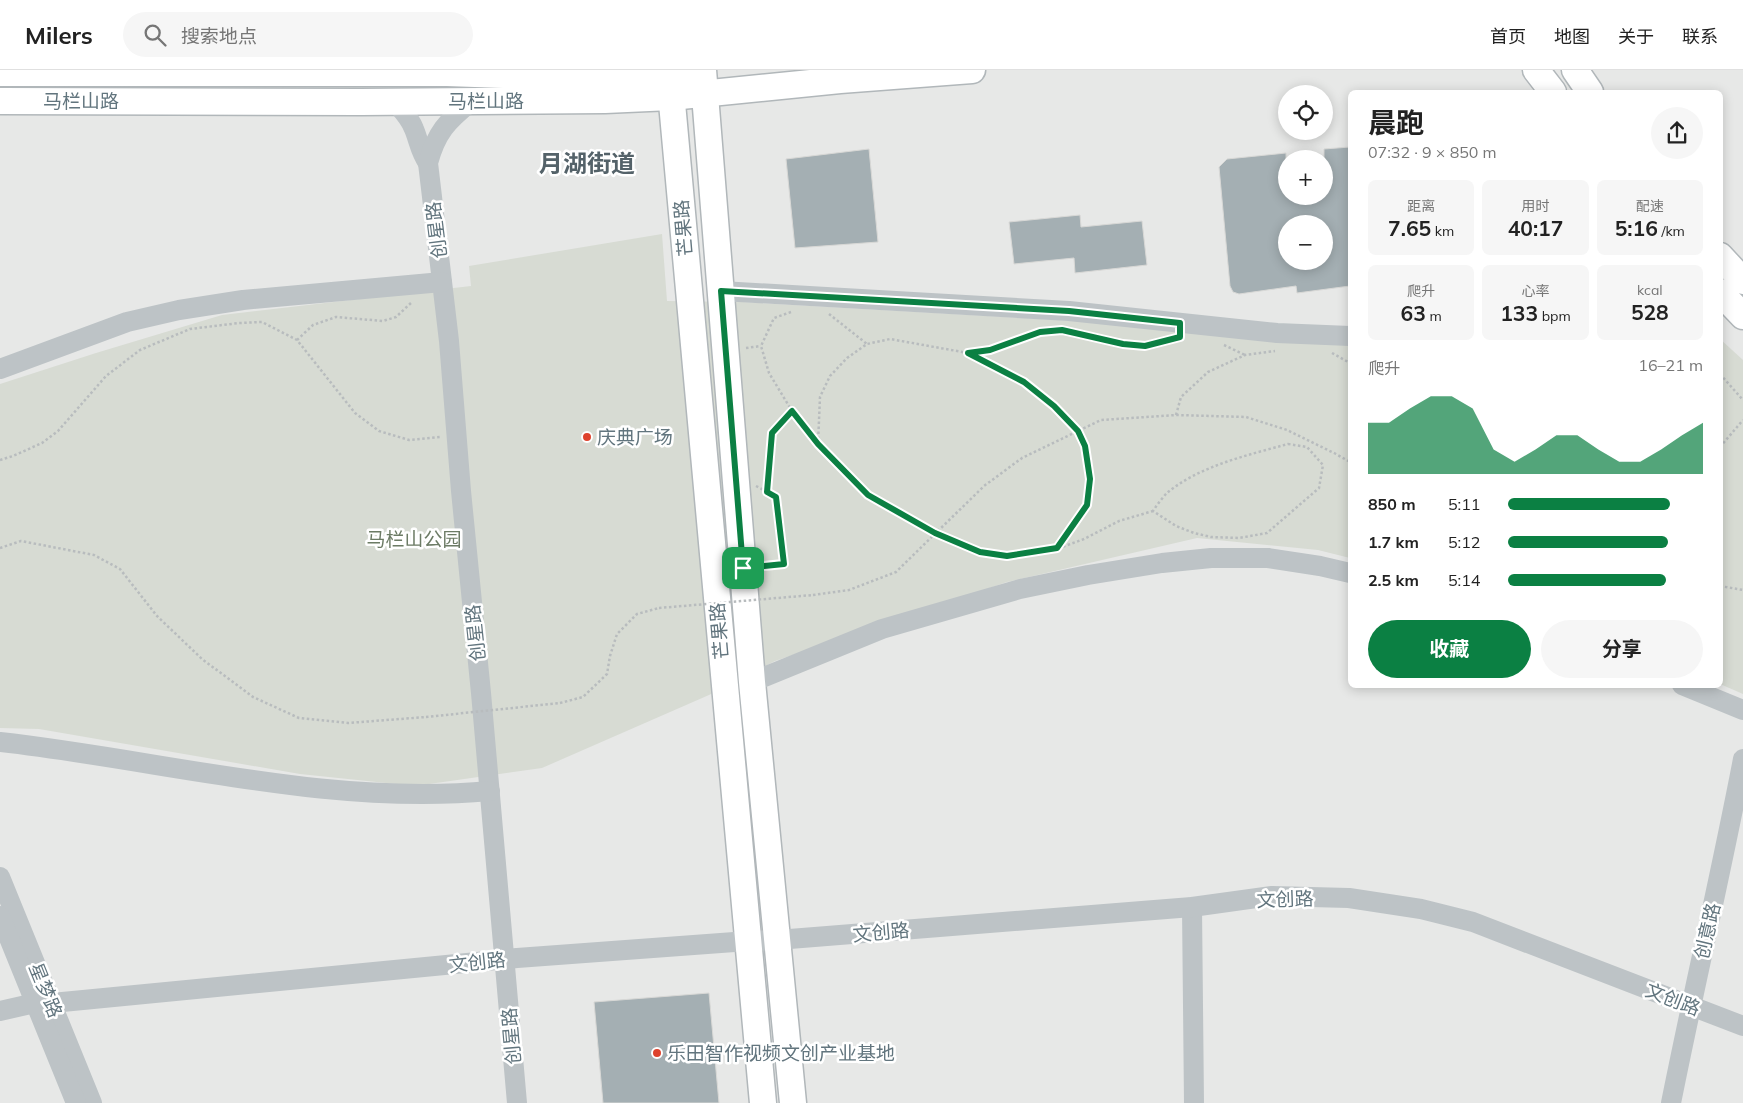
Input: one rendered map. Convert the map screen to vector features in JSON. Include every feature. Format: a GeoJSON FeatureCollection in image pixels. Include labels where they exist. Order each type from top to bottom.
{"type":"FeatureCollection","features":[{"type":"Feature","properties":{"kind":"main road","name":"马栏山路"},"geometry":{"type":"LineString","coordinates":[[0,73],[444,72],[670,80],[703,78],[840,80],[972,70]]}},
{"type":"Feature","properties":{"kind":"main road"},"geometry":{"type":"LineString","coordinates":[[1536,70],[1551,90]]}},
{"type":"Feature","properties":{"kind":"main road"},"geometry":{"type":"LineString","coordinates":[[1575,70],[1589,90]]}},
{"type":"Feature","properties":{"kind":"main road","name":"芒果路"},"geometry":{"type":"LineString","coordinates":[[703,78],[752,682],[793,1103]]}},
{"type":"Feature","properties":{"kind":"main road","name":"马栏山路"},"geometry":{"type":"LineString","coordinates":[[0,101],[471,102],[605,100],[670,80]]}},
{"type":"Feature","properties":{"kind":"main road","name":"芒果路"},"geometry":{"type":"LineString","coordinates":[[670,80],[764,1103]]}},
{"type":"Feature","properties":{"kind":"main road"},"geometry":{"type":"LineString","coordinates":[[1723,259],[1743,281]]}},
{"type":"Feature","properties":{"kind":"main road"},"geometry":{"type":"LineString","coordinates":[[1723,295],[1743,316]]}},
{"type":"Feature","properties":{"kind":"street"},"geometry":{"type":"LineString","coordinates":[[395,102],[405,112],[414,127],[421,151],[428,163]]}},
{"type":"Feature","properties":{"kind":"street"},"geometry":{"type":"LineString","coordinates":[[428,163],[432,149],[444,127],[471,102]]}},
{"type":"Feature","properties":{"kind":"street","name":"创星路"},"geometry":{"type":"LineString","coordinates":[[428,163],[449,341],[517,1103]]}},
{"type":"Feature","properties":{"kind":"street"},"geometry":{"type":"LineString","coordinates":[[0,369],[127,322],[179,310],[243,300],[442,282]]}},
{"type":"Feature","properties":{"kind":"street"},"geometry":{"type":"LineString","coordinates":[[721,291],[1069,311],[1277,333],[1348,336]]}},
{"type":"Feature","properties":{"kind":"street"},"geometry":{"type":"LineString","coordinates":[[752,682],[882,629],[1020,589],[1088,575],[1162,563],[1211,558],[1268,558],[1348,573]]}},
{"type":"Feature","properties":{"kind":"street"},"geometry":{"type":"LineString","coordinates":[[1689,688],[1743,710]]}},
{"type":"Feature","properties":{"kind":"street"},"geometry":{"type":"LineString","coordinates":[[0,742],[65,749],[240,779],[311,787],[447,795],[490,791]]}},
{"type":"Feature","properties":{"kind":"street","name":"创意路"},"geometry":{"type":"LineString","coordinates":[[1671,1103],[1690,1005],[1726,849],[1743,759]]}},
{"type":"Feature","properties":{"kind":"street","name":"星梦路"},"geometry":{"type":"LineString","coordinates":[[0,877],[76,1103]]}},
{"type":"Feature","properties":{"kind":"street","name":"文创路"},"geometry":{"type":"LineString","coordinates":[[0,1011],[43,1003],[504,959],[777,940],[1192,907],[1272,896],[1349,898],[1421,909],[1473,922],[1743,1026]]}},
{"type":"Feature","properties":{"kind":"street"},"geometry":{"type":"LineString","coordinates":[[1192,907],[1194,1103]]}},
{"type":"Feature","properties":{"kind":"street","name":"星梦路"},"geometry":{"type":"LineString","coordinates":[[0,916],[92,1103]]}},
{"type":"Feature","properties":{"kind":"path"},"geometry":{"type":"LineString","coordinates":[[298,340],[313,325],[336,317],[383,320],[396,317],[413,302],[407,286]]}},
{"type":"Feature","properties":{"kind":"path"},"geometry":{"type":"LineString","coordinates":[[822,310],[867,344]]}},
{"type":"Feature","properties":{"kind":"path"},"geometry":{"type":"LineString","coordinates":[[792,312],[774,318],[762,346],[769,373],[792,411],[818,444],[868,495],[935,533],[980,552],[1007,556],[1057,548],[1084,539],[1119,521],[1152,511],[1166,493],[1196,474],[1242,456],[1288,444],[1307,448],[1323,465],[1319,488],[1267,533],[1239,538],[1211,537],[1176,526],[1152,511]]}},
{"type":"Feature","properties":{"kind":"path"},"geometry":{"type":"LineString","coordinates":[[0,460],[42,443],[58,430],[106,376],[140,350],[190,329],[262,322],[298,340],[355,413],[379,431],[409,440],[456,435]]}},
{"type":"Feature","properties":{"kind":"path"},"geometry":{"type":"LineString","coordinates":[[968,353],[990,350],[1040,332],[1062,330],[1123,344],[1145,346],[1180,337],[1180,323]]}},
{"type":"Feature","properties":{"kind":"path"},"geometry":{"type":"LineString","coordinates":[[818,444],[820,397],[830,376],[846,358],[867,344],[890,338],[968,353],[1024,382],[1054,406],[1078,431],[1085,446],[1090,479],[1087,505],[1057,548]]}},
{"type":"Feature","properties":{"kind":"path"},"geometry":{"type":"LineString","coordinates":[[1176,415],[1181,397],[1208,372],[1245,355],[1284,349]]}},
{"type":"Feature","properties":{"kind":"path"},"geometry":{"type":"LineString","coordinates":[[1327,352],[1335,354],[1348,362]]}},
{"type":"Feature","properties":{"kind":"path"},"geometry":{"type":"LineString","coordinates":[[1723,377],[1743,400]]}},
{"type":"Feature","properties":{"kind":"path"},"geometry":{"type":"LineString","coordinates":[[767,492],[772,433],[792,411]]}},
{"type":"Feature","properties":{"kind":"path"},"geometry":{"type":"LineString","coordinates":[[0,548],[21,541],[94,555],[120,569],[157,616],[202,659],[253,697],[299,718],[348,723],[560,703],[582,697],[607,674],[617,634],[637,614],[659,608],[813,595],[849,590],[896,572],[984,486],[1022,458],[1101,420],[1176,415],[1246,417],[1287,430],[1348,461]]}},
{"type":"Feature","properties":{"kind":"path"},"geometry":{"type":"LineString","coordinates":[[1723,443],[1743,420]]}},
{"type":"Feature","properties":{"kind":"path"},"geometry":{"type":"LineString","coordinates":[[1307,448],[1310,441]]}},
{"type":"Feature","properties":{"kind":"path"},"geometry":{"type":"LineString","coordinates":[[735,474],[776,497],[784,564],[743,568]]}},
{"type":"Feature","properties":{"kind":"path"},"geometry":{"type":"LineString","coordinates":[[1723,587],[1743,590]]}},
{"type":"Feature","properties":{"kind":"shaded area"},"geometry":{"type":"Polygon","coordinates":[[[379,70],[1743,70],[1743,1103],[0,1103],[0,79],[379,70]]]}},
{"type":"Feature","properties":{"kind":"green space","name":"马栏山公园"},"geometry":{"type":"Polygon","coordinates":[[[662,234],[667,301],[742,302],[1348,339],[1348,558],[1318,550],[1197,538],[1007,582],[775,661],[709,695],[542,768],[415,786],[300,774],[39,729],[0,728],[0,384],[222,315],[471,286],[469,266],[662,234]]]}},
{"type":"Feature","properties":{"kind":"green space"},"geometry":{"type":"Polygon","coordinates":[[[1723,342],[1743,360],[1743,694],[1723,685],[1723,342]]]}},
{"type":"Feature","properties":{"kind":"building"},"geometry":{"type":"Polygon","coordinates":[[[1348,147],[1348,286],[1297,293],[1296,286],[1239,294],[1233,292],[1230,286],[1219,167],[1227,159],[1278,154],[1278,205],[1333,205],[1333,150],[1324,149],[1348,147]]]}},
{"type":"Feature","properties":{"kind":"building"},"geometry":{"type":"Polygon","coordinates":[[[869,149],[878,242],[795,248],[786,159],[869,149]]]}},
{"type":"Feature","properties":{"kind":"building"},"geometry":{"type":"Polygon","coordinates":[[[1080,215],[1081,227],[1142,221],[1147,265],[1075,273],[1074,258],[1014,264],[1009,222],[1080,215]]]}},
{"type":"Feature","properties":{"kind":"building","name":"乐田智作视频文创产业基地"},"geometry":{"type":"Polygon","coordinates":[[[709,993],[719,1103],[603,1103],[594,1002],[709,993]]]}},
{"type":"Feature","properties":{"kind":"place","name":"庆典广场"},"geometry":{"type":"Point","coordinates":[587,437]}},
{"type":"Feature","properties":{"kind":"place","name":"乐田智作视频文创产业基地"},"geometry":{"type":"Point","coordinates":[657,1053]}},
{"type":"Feature","properties":{"kind":"district","name":"月湖街道"},"geometry":{"type":"Point","coordinates":[587,164]}},
{"type":"Feature","properties":{"kind":"route"},"geometry":{"type":"LineString","coordinates":[[721,291],[1069,311],[1180,323],[1180,337],[1145,346],[1123,344],[1062,330],[1040,332],[990,350],[968,353],[1024,382],[1054,406],[1078,431],[1085,446],[1090,479],[1087,505],[1057,548],[1007,556],[980,552],[935,533],[868,495],[818,444],[792,411],[772,433],[772,451],[767,492],[776,497],[784,564],[743,568],[721,291]]}}]}
